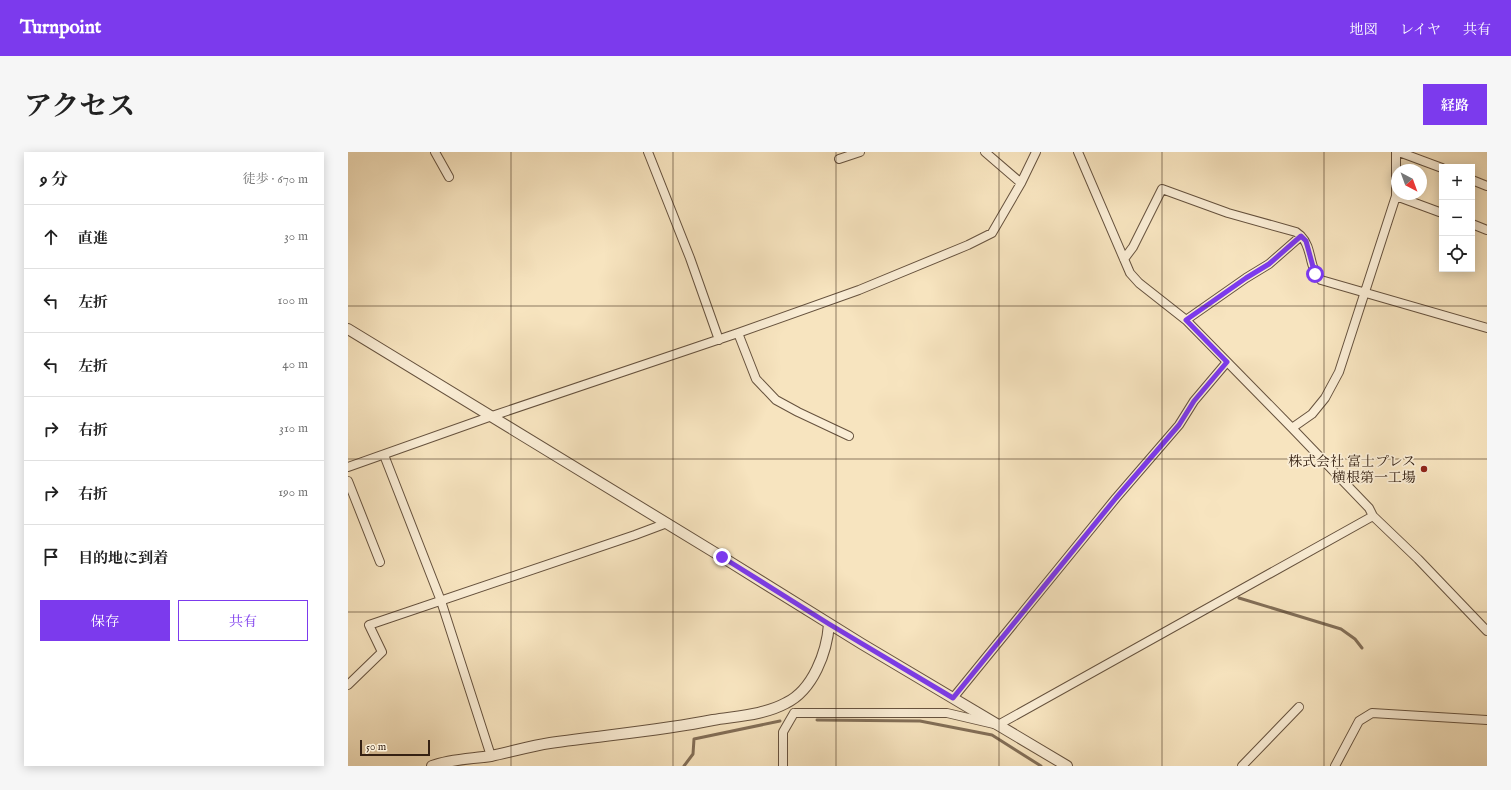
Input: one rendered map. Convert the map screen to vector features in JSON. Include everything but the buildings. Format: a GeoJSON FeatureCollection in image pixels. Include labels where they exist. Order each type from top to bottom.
{"type":"FeatureCollection","features":[{"type":"Feature","properties":{"kind":"street"},"geometry":{"type":"LineString","coordinates":[[435,152],[449,177]]}},
{"type":"Feature","properties":{"kind":"street"},"geometry":{"type":"LineString","coordinates":[[648,152],[690,258],[719,340]]}},
{"type":"Feature","properties":{"kind":"street"},"geometry":{"type":"LineString","coordinates":[[839,159],[860,152]]}},
{"type":"Feature","properties":{"kind":"street"},"geometry":{"type":"LineString","coordinates":[[985,152],[1020,183]]}},
{"type":"Feature","properties":{"kind":"street"},"geometry":{"type":"LineString","coordinates":[[348,468],[492,416],[738,334],[859,290],[968,245],[992,233],[1036,152]]}},
{"type":"Feature","properties":{"kind":"street"},"geometry":{"type":"LineString","coordinates":[[1078,152],[1130,273],[1139,283],[1186,320],[1369,508],[1373,516],[1418,559],[1487,631]]}},
{"type":"Feature","properties":{"kind":"street"},"geometry":{"type":"LineString","coordinates":[[1397,164],[1398,152],[1439,167]]}},
{"type":"Feature","properties":{"kind":"street"},"geometry":{"type":"LineString","coordinates":[[1475,181],[1487,186]]}},
{"type":"Feature","properties":{"kind":"street"},"geometry":{"type":"LineString","coordinates":[[1124,259],[1133,247],[1162,189],[1228,213],[1296,232],[1306,241],[1315,274],[1321,280],[1364,294],[1487,328]]}},
{"type":"Feature","properties":{"kind":"street"},"geometry":{"type":"LineString","coordinates":[[1292,428],[1312,414],[1325,398],[1339,372],[1395,200]]}},
{"type":"Feature","properties":{"kind":"street"},"geometry":{"type":"LineString","coordinates":[[1407,200],[1439,212]]}},
{"type":"Feature","properties":{"kind":"street"},"geometry":{"type":"LineString","coordinates":[[1475,225],[1487,230]]}},
{"type":"Feature","properties":{"kind":"street"},"geometry":{"type":"LineString","coordinates":[[1186,320],[1246,278],[1269,264],[1301,236]]}},
{"type":"Feature","properties":{"kind":"street"},"geometry":{"type":"LineString","coordinates":[[348,329],[667,523],[829,624],[1067,766]]}},
{"type":"Feature","properties":{"kind":"street"},"geometry":{"type":"LineString","coordinates":[[738,334],[756,379],[776,400],[849,436]]}},
{"type":"Feature","properties":{"kind":"street"},"geometry":{"type":"LineString","coordinates":[[953,698],[1116,498],[1179,425],[1194,401],[1227,362]]}},
{"type":"Feature","properties":{"kind":"street"},"geometry":{"type":"LineString","coordinates":[[384,454],[441,601],[491,756]]}},
{"type":"Feature","properties":{"kind":"street"},"geometry":{"type":"LineString","coordinates":[[348,481],[380,562]]}},
{"type":"Feature","properties":{"kind":"street"},"geometry":{"type":"LineString","coordinates":[[794,713],[947,713],[998,725],[1373,516]]}},
{"type":"Feature","properties":{"kind":"street"},"geometry":{"type":"LineString","coordinates":[[348,685],[382,652],[369,625],[667,523]]}},
{"type":"Feature","properties":{"kind":"street"},"geometry":{"type":"LineString","coordinates":[[432,766],[440,763],[491,756],[549,743],[678,727],[757,713],[787,703],[806,687],[812,677],[824,649],[829,624]]}},
{"type":"Feature","properties":{"kind":"street"},"geometry":{"type":"LineString","coordinates":[[787,703],[794,713]]}},
{"type":"Feature","properties":{"kind":"street"},"geometry":{"type":"LineString","coordinates":[[1242,766],[1299,707]]}},
{"type":"Feature","properties":{"kind":"street"},"geometry":{"type":"LineString","coordinates":[[783,766],[783,732],[794,713]]}},
{"type":"Feature","properties":{"kind":"street"},"geometry":{"type":"LineString","coordinates":[[1335,766],[1359,722],[1372,713],[1487,720]]}},
{"type":"Feature","properties":{"kind":"waterway"},"geometry":{"type":"LineString","coordinates":[[1239,598],[1341,629],[1355,639],[1362,648]]}},
{"type":"Feature","properties":{"kind":"waterway"},"geometry":{"type":"LineString","coordinates":[[817,720],[920,721],[992,735],[1041,766]]}},
{"type":"Feature","properties":{"kind":"waterway"},"geometry":{"type":"LineString","coordinates":[[684,766],[693,754],[694,739],[780,721]]}},
{"type":"Feature","properties":{"kind":"place","name":"株式会社 富士プレス 横根第一工場"},"geometry":{"type":"Point","coordinates":[1424,469]}},
{"type":"Feature","properties":{"kind":"route"},"geometry":{"type":"LineString","coordinates":[[722,557],[829,624],[953,698],[1116,498],[1179,425],[1194,401],[1227,362],[1186,320],[1246,278],[1269,264],[1301,236],[1306,241],[1315,274]]}}]}
